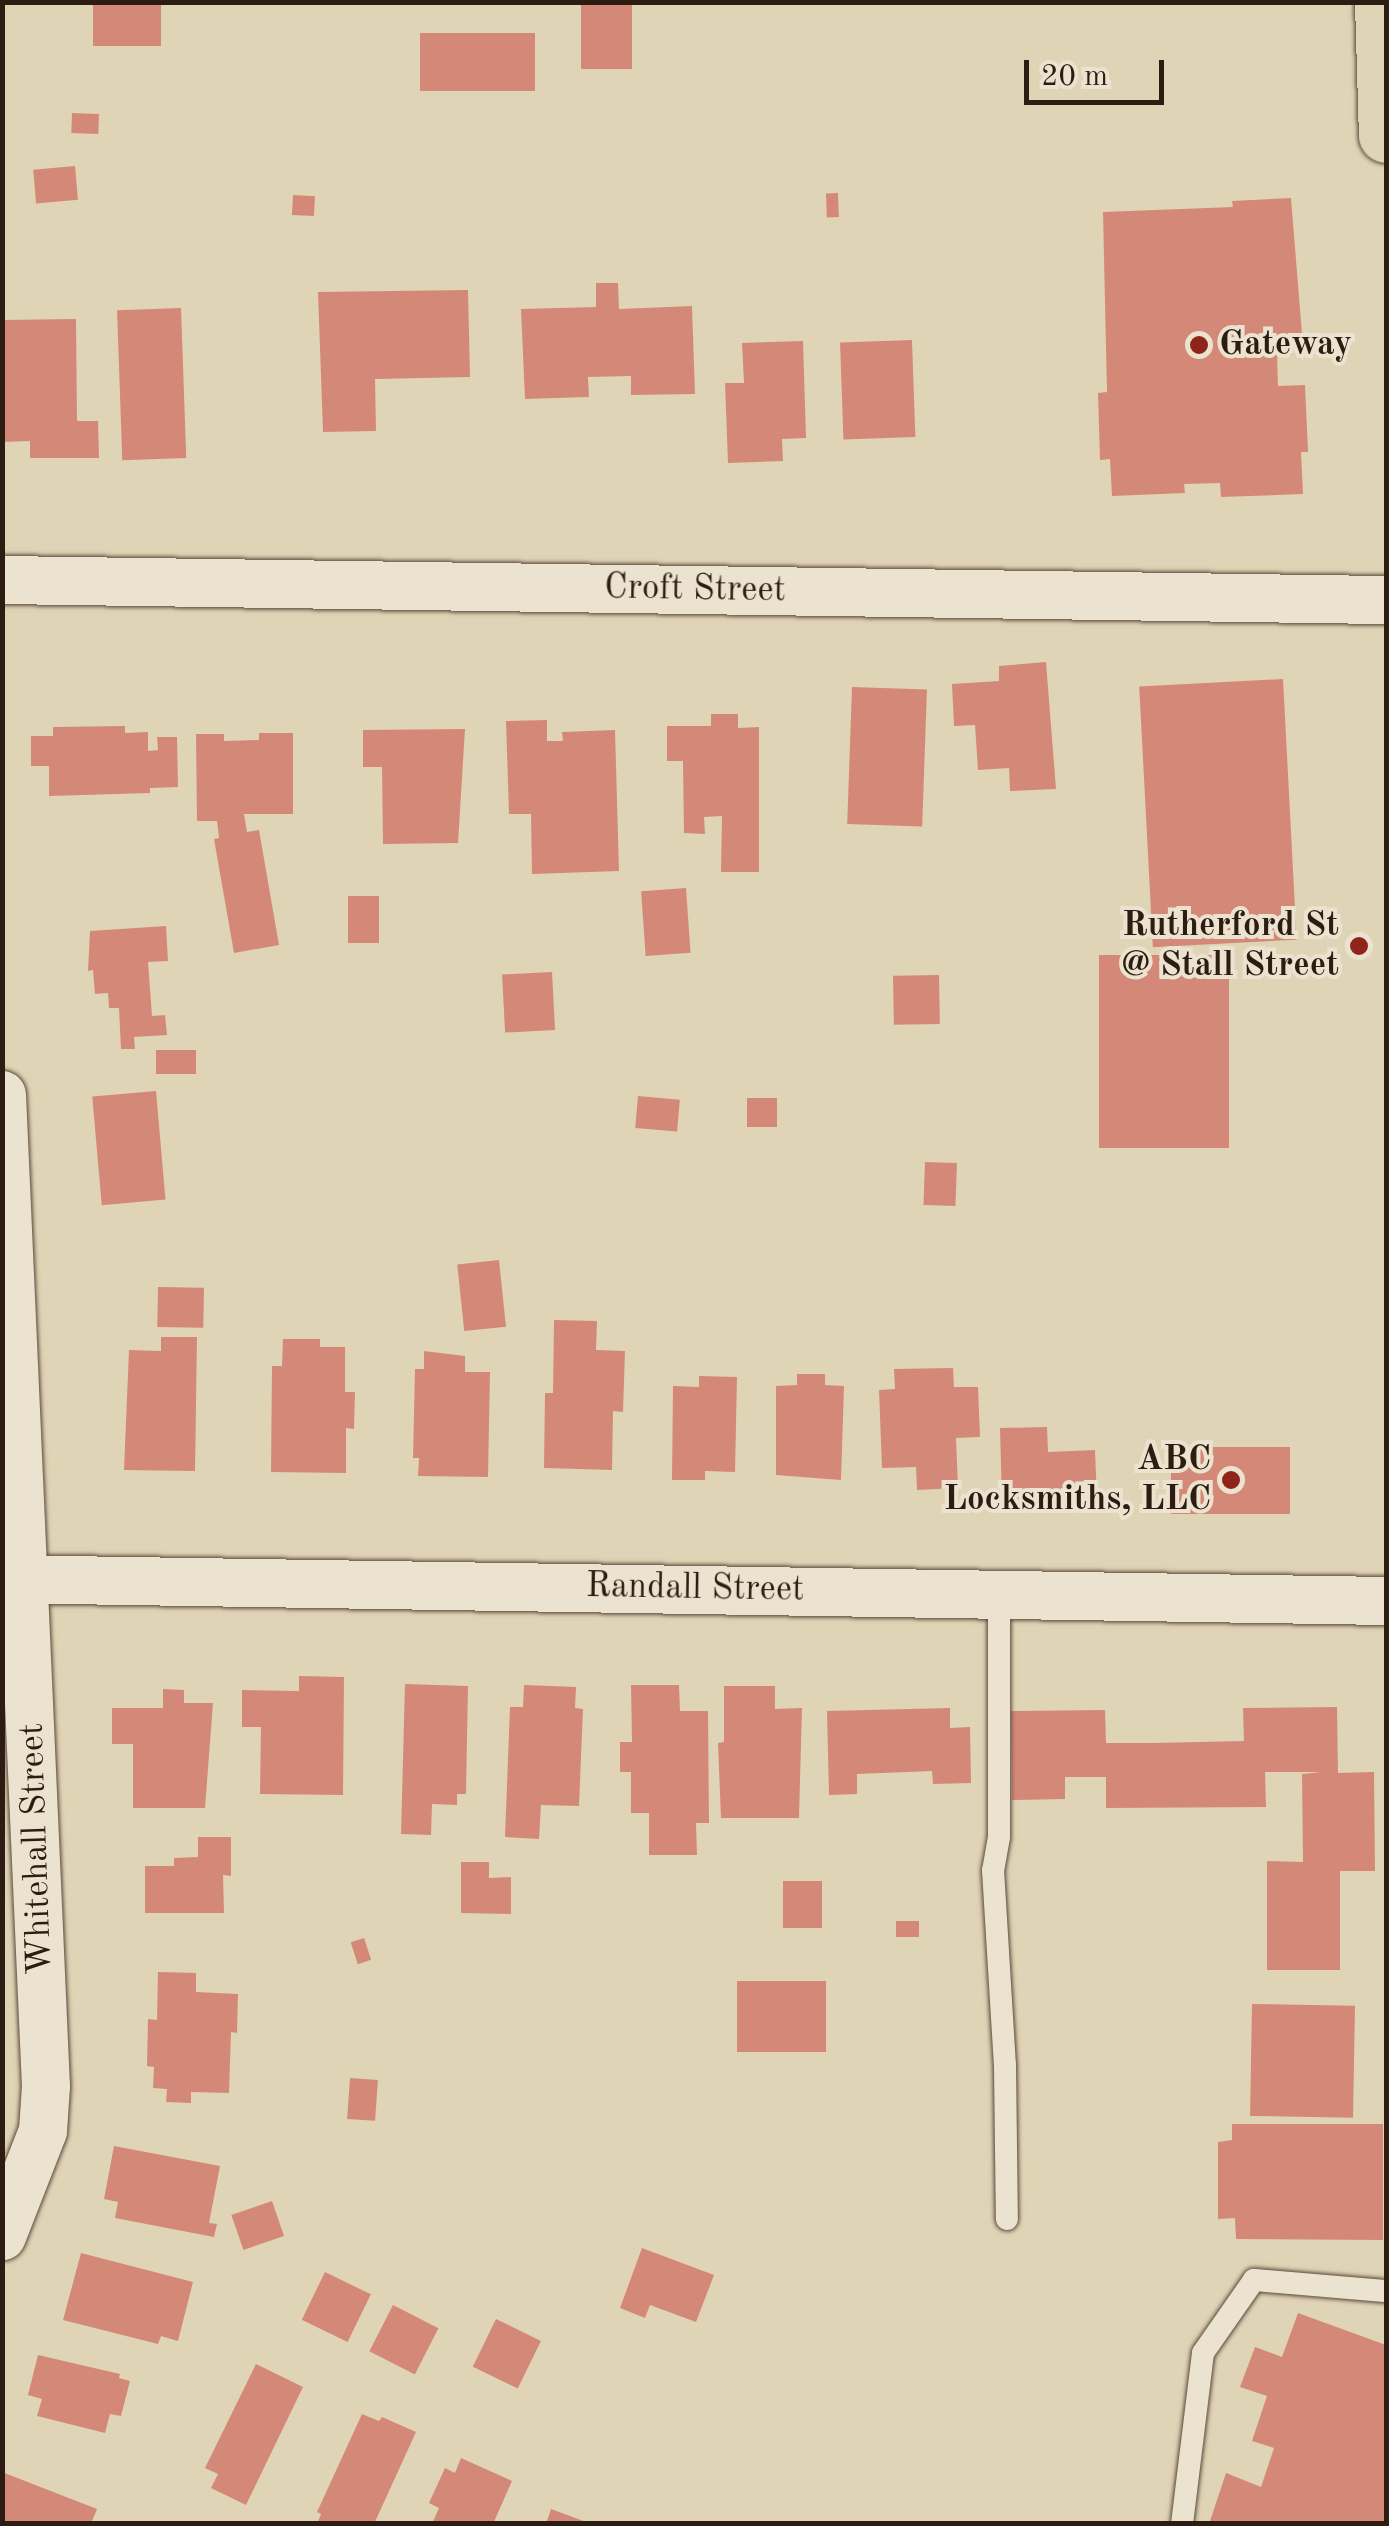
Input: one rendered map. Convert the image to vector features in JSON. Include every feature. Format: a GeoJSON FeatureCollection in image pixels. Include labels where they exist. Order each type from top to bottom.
{"type":"FeatureCollection","features":[{"type":"Feature","properties":{"kind":"highway"},"geometry":{"type":"LineString","coordinates":[[1382,2],[1386,134]]}},
{"type":"Feature","properties":{"kind":"street","name":"Croft Street"},"geometry":{"type":"LineString","coordinates":[[2,580],[1386,600]]}},
{"type":"Feature","properties":{"kind":"street","name":"Whitehall Street"},"geometry":{"type":"LineString","coordinates":[[2,1095],[15,1579],[46,2086],[43,2131],[2,2236]]}},
{"type":"Feature","properties":{"kind":"street","name":"Randall Street"},"geometry":{"type":"LineString","coordinates":[[15,1579],[1386,1600]]}},
{"type":"Feature","properties":{"kind":"lane"},"geometry":{"type":"LineString","coordinates":[[998,1594],[999,1837],[993,1870],[1005,2065],[1007,2219]]}},
{"type":"Feature","properties":{"kind":"lane"},"geometry":{"type":"LineString","coordinates":[[1182,2524],[1203,2353],[1254,2280],[1386,2290]]}},
{"type":"Feature","properties":{"kind":"building"},"geometry":{"type":"Polygon","coordinates":[[[93,2],[161,2],[161,46],[93,46],[93,2]]]}},
{"type":"Feature","properties":{"kind":"building"},"geometry":{"type":"Polygon","coordinates":[[[581,2],[632,2],[632,69],[581,69],[581,2]]]}},
{"type":"Feature","properties":{"kind":"building"},"geometry":{"type":"Polygon","coordinates":[[[420,33],[535,33],[535,91],[420,91],[420,33]]]}},
{"type":"Feature","properties":{"kind":"building"},"geometry":{"type":"Polygon","coordinates":[[[72,113],[99,114],[98,134],[71,133],[72,113]]]}},
{"type":"Feature","properties":{"kind":"building"},"geometry":{"type":"Polygon","coordinates":[[[75,166],[78,200],[36,204],[33,170],[75,166]]]}},
{"type":"Feature","properties":{"kind":"building"},"geometry":{"type":"Polygon","coordinates":[[[826,193],[838,193],[839,217],[827,217],[826,193]]]}},
{"type":"Feature","properties":{"kind":"building"},"geometry":{"type":"Polygon","coordinates":[[[293,195],[315,196],[314,216],[292,215],[293,195]]]}},
{"type":"Feature","properties":{"kind":"building","name":"Gateway"},"geometry":{"type":"Polygon","coordinates":[[[1291,198],[1302,334],[1292,334],[1292,355],[1277,355],[1278,386],[1305,385],[1308,452],[1301,452],[1303,494],[1221,497],[1220,483],[1184,484],[1185,493],[1112,496],[1110,459],[1100,460],[1098,393],[1107,392],[1103,212],[1233,207],[1232,201],[1291,198]]]}},
{"type":"Feature","properties":{"kind":"building"},"geometry":{"type":"Polygon","coordinates":[[[596,283],[618,283],[619,309],[692,306],[695,394],[631,395],[631,376],[588,377],[589,397],[525,399],[521,309],[596,307],[596,283]]]}},
{"type":"Feature","properties":{"kind":"building"},"geometry":{"type":"Polygon","coordinates":[[[468,290],[470,377],[375,379],[376,431],[323,432],[318,292],[468,290]]]}},
{"type":"Feature","properties":{"kind":"building"},"geometry":{"type":"Polygon","coordinates":[[[181,308],[186,458],[122,460],[117,310],[181,308]]]}},
{"type":"Feature","properties":{"kind":"building"},"geometry":{"type":"Polygon","coordinates":[[[76,319],[77,421],[98,421],[99,458],[30,458],[30,441],[2,442],[2,320],[76,319]]]}},
{"type":"Feature","properties":{"kind":"building"},"geometry":{"type":"Polygon","coordinates":[[[912,340],[915,437],[843,439],[840,343],[912,340]]]}},
{"type":"Feature","properties":{"kind":"building"},"geometry":{"type":"Polygon","coordinates":[[[803,341],[806,438],[782,439],[783,461],[728,463],[725,383],[744,383],[742,343],[803,341]]]}},
{"type":"Feature","properties":{"kind":"building"},"geometry":{"type":"Polygon","coordinates":[[[1046,662],[1056,789],[1010,791],[1009,768],[978,770],[975,725],[954,726],[952,684],[999,681],[999,666],[1046,662]]]}},
{"type":"Feature","properties":{"kind":"building"},"geometry":{"type":"Polygon","coordinates":[[[1283,679],[1297,940],[1153,947],[1139,687],[1283,679]]]}},
{"type":"Feature","properties":{"kind":"building"},"geometry":{"type":"Polygon","coordinates":[[[852,687],[927,690],[922,827],[847,824],[852,687]]]}},
{"type":"Feature","properties":{"kind":"building"},"geometry":{"type":"Polygon","coordinates":[[[711,714],[738,714],[738,728],[759,727],[759,872],[721,872],[722,816],[704,817],[705,834],[684,833],[683,761],[667,761],[667,726],[711,726],[711,714]]]}},
{"type":"Feature","properties":{"kind":"building"},"geometry":{"type":"Polygon","coordinates":[[[547,720],[547,741],[563,741],[562,732],[615,730],[619,871],[532,874],[531,814],[509,814],[506,721],[547,720]]]}},
{"type":"Feature","properties":{"kind":"building"},"geometry":{"type":"Polygon","coordinates":[[[125,726],[125,733],[148,732],[148,751],[158,750],[157,737],[177,737],[178,787],[150,788],[150,793],[49,796],[49,766],[31,766],[31,736],[53,736],[53,727],[125,726]]]}},
{"type":"Feature","properties":{"kind":"building"},"geometry":{"type":"Polygon","coordinates":[[[465,729],[458,843],[383,844],[382,767],[363,767],[363,730],[465,729]]]}},
{"type":"Feature","properties":{"kind":"building"},"geometry":{"type":"Polygon","coordinates":[[[259,733],[293,733],[293,814],[244,814],[247,832],[259,830],[279,945],[234,953],[214,839],[219,838],[217,821],[197,821],[196,734],[224,734],[224,741],[259,740],[259,733]]]}},
{"type":"Feature","properties":{"kind":"building"},"geometry":{"type":"Polygon","coordinates":[[[686,888],[691,953],[646,956],[641,891],[686,888]]]}},
{"type":"Feature","properties":{"kind":"building"},"geometry":{"type":"Polygon","coordinates":[[[348,896],[379,896],[379,943],[348,943],[348,896]]]}},
{"type":"Feature","properties":{"kind":"building"},"geometry":{"type":"Polygon","coordinates":[[[166,926],[168,961],[148,962],[152,1016],[165,1015],[167,1035],[134,1037],[135,1049],[121,1049],[119,1008],[109,1008],[108,993],[95,994],[93,970],[88,971],[90,931],[166,926]]]}},
{"type":"Feature","properties":{"kind":"building"},"geometry":{"type":"Polygon","coordinates":[[[1099,955],[1229,955],[1229,1148],[1099,1148],[1099,955]]]}},
{"type":"Feature","properties":{"kind":"building"},"geometry":{"type":"Polygon","coordinates":[[[552,972],[555,1030],[505,1033],[502,975],[552,972]]]}},
{"type":"Feature","properties":{"kind":"building"},"geometry":{"type":"Polygon","coordinates":[[[939,975],[940,1024],[894,1025],[893,976],[939,975]]]}},
{"type":"Feature","properties":{"kind":"building"},"geometry":{"type":"Polygon","coordinates":[[[156,1050],[196,1050],[196,1074],[156,1074],[156,1050]]]}},
{"type":"Feature","properties":{"kind":"building"},"geometry":{"type":"Polygon","coordinates":[[[156,1091],[165,1200],[102,1205],[92,1097],[156,1091]]]}},
{"type":"Feature","properties":{"kind":"building"},"geometry":{"type":"Polygon","coordinates":[[[638,1096],[680,1100],[677,1132],[635,1128],[638,1096]]]}},
{"type":"Feature","properties":{"kind":"building"},"geometry":{"type":"Polygon","coordinates":[[[747,1098],[777,1098],[777,1127],[747,1127],[747,1098]]]}},
{"type":"Feature","properties":{"kind":"building"},"geometry":{"type":"Polygon","coordinates":[[[925,1162],[957,1163],[955,1206],[923,1205],[925,1162]]]}},
{"type":"Feature","properties":{"kind":"building"},"geometry":{"type":"Polygon","coordinates":[[[499,1260],[506,1327],[464,1331],[457,1264],[499,1260]]]}},
{"type":"Feature","properties":{"kind":"building"},"geometry":{"type":"Polygon","coordinates":[[[158,1287],[204,1288],[203,1328],[157,1327],[158,1287]]]}},
{"type":"Feature","properties":{"kind":"building"},"geometry":{"type":"Polygon","coordinates":[[[554,1320],[597,1321],[596,1350],[625,1351],[623,1412],[613,1411],[612,1470],[544,1468],[545,1393],[553,1393],[554,1320]]]}},
{"type":"Feature","properties":{"kind":"building"},"geometry":{"type":"Polygon","coordinates":[[[161,1337],[197,1337],[195,1471],[124,1470],[129,1350],[161,1351],[161,1337]]]}},
{"type":"Feature","properties":{"kind":"building"},"geometry":{"type":"Polygon","coordinates":[[[283,1339],[320,1339],[320,1347],[345,1347],[345,1392],[355,1392],[354,1429],[346,1428],[346,1473],[271,1472],[272,1366],[282,1366],[283,1339]]]}},
{"type":"Feature","properties":{"kind":"building"},"geometry":{"type":"Polygon","coordinates":[[[424,1351],[465,1356],[465,1372],[490,1372],[488,1477],[418,1476],[419,1458],[413,1458],[415,1369],[424,1369],[424,1351]]]}},
{"type":"Feature","properties":{"kind":"building"},"geometry":{"type":"Polygon","coordinates":[[[953,1368],[954,1387],[978,1387],[980,1437],[956,1438],[958,1488],[917,1490],[916,1467],[882,1468],[879,1390],[895,1389],[894,1369],[953,1368]]]}},
{"type":"Feature","properties":{"kind":"building"},"geometry":{"type":"Polygon","coordinates":[[[797,1374],[825,1374],[825,1385],[844,1386],[841,1480],[776,1475],[776,1386],[797,1385],[797,1374]]]}},
{"type":"Feature","properties":{"kind":"building"},"geometry":{"type":"Polygon","coordinates":[[[699,1376],[737,1377],[735,1472],[705,1471],[705,1480],[672,1480],[673,1386],[699,1387],[699,1376]]]}},
{"type":"Feature","properties":{"kind":"building"},"geometry":{"type":"Polygon","coordinates":[[[1047,1427],[1048,1452],[1095,1450],[1097,1500],[1054,1502],[1054,1508],[1033,1509],[1032,1500],[1002,1501],[1000,1428],[1047,1427]]]}},
{"type":"Feature","properties":{"kind":"building","name":"ABC Locksmiths, LLC"},"geometry":{"type":"Polygon","coordinates":[[[1171,1447],[1290,1447],[1290,1514],[1171,1514],[1171,1447]]]}},
{"type":"Feature","properties":{"kind":"building"},"geometry":{"type":"Polygon","coordinates":[[[299,1676],[344,1677],[343,1795],[260,1794],[261,1727],[242,1727],[242,1690],[299,1691],[299,1676]]]}},
{"type":"Feature","properties":{"kind":"building"},"geometry":{"type":"Polygon","coordinates":[[[405,1684],[468,1686],[466,1794],[457,1794],[457,1805],[432,1804],[431,1835],[401,1834],[405,1684]]]}},
{"type":"Feature","properties":{"kind":"building"},"geometry":{"type":"Polygon","coordinates":[[[524,1685],[576,1687],[575,1708],[583,1709],[579,1806],[541,1805],[539,1839],[505,1837],[510,1707],[523,1707],[524,1685]]]}},
{"type":"Feature","properties":{"kind":"building"},"geometry":{"type":"Polygon","coordinates":[[[631,1685],[679,1685],[680,1711],[708,1711],[709,1823],[696,1823],[697,1855],[649,1855],[649,1813],[631,1813],[631,1772],[620,1772],[620,1742],[632,1742],[631,1685]]]}},
{"type":"Feature","properties":{"kind":"building"},"geometry":{"type":"Polygon","coordinates":[[[724,1686],[775,1686],[775,1709],[802,1708],[799,1818],[721,1818],[718,1743],[724,1742],[724,1686]]]}},
{"type":"Feature","properties":{"kind":"building"},"geometry":{"type":"Polygon","coordinates":[[[163,1689],[184,1690],[184,1703],[213,1703],[205,1808],[133,1808],[133,1744],[112,1744],[112,1708],[163,1708],[163,1689]]]}},
{"type":"Feature","properties":{"kind":"building"},"geometry":{"type":"Polygon","coordinates":[[[1337,1707],[1338,1773],[1374,1772],[1375,1871],[1340,1871],[1340,1970],[1267,1970],[1267,1861],[1303,1862],[1302,1774],[1322,1772],[1265,1772],[1266,1807],[1106,1808],[1106,1777],[1065,1777],[1065,1799],[1012,1800],[1011,1711],[1105,1710],[1106,1743],[1153,1743],[1244,1741],[1243,1708],[1337,1707]]]}},
{"type":"Feature","properties":{"kind":"building"},"geometry":{"type":"Polygon","coordinates":[[[950,1708],[950,1728],[970,1727],[971,1783],[933,1784],[932,1771],[857,1774],[857,1794],[829,1795],[827,1711],[950,1708]]]}},
{"type":"Feature","properties":{"kind":"building"},"geometry":{"type":"Polygon","coordinates":[[[198,1837],[231,1837],[231,1876],[223,1875],[224,1913],[145,1913],[145,1866],[174,1866],[174,1858],[198,1857],[198,1837]]]}},
{"type":"Feature","properties":{"kind":"building"},"geometry":{"type":"Polygon","coordinates":[[[461,1862],[489,1862],[489,1878],[511,1877],[511,1914],[461,1913],[461,1862]]]}},
{"type":"Feature","properties":{"kind":"building"},"geometry":{"type":"Polygon","coordinates":[[[783,1881],[822,1881],[822,1928],[783,1928],[783,1881]]]}},
{"type":"Feature","properties":{"kind":"building"},"geometry":{"type":"Polygon","coordinates":[[[896,1921],[919,1921],[919,1937],[896,1937],[896,1921]]]}},
{"type":"Feature","properties":{"kind":"building"},"geometry":{"type":"Polygon","coordinates":[[[364,1938],[371,1960],[358,1964],[351,1942],[364,1938]]]}},
{"type":"Feature","properties":{"kind":"building"},"geometry":{"type":"Polygon","coordinates":[[[158,1972],[196,1973],[196,1992],[238,1994],[237,2033],[231,2032],[229,2093],[191,2092],[191,2103],[166,2102],[167,2089],[153,2088],[154,2067],[147,2066],[148,2019],[157,2020],[158,1972]]]}},
{"type":"Feature","properties":{"kind":"building"},"geometry":{"type":"Polygon","coordinates":[[[737,1981],[826,1981],[826,2052],[737,2052],[737,1981]]]}},
{"type":"Feature","properties":{"kind":"building"},"geometry":{"type":"Polygon","coordinates":[[[1252,2004],[1355,2006],[1353,2118],[1250,2116],[1252,2004]]]}},
{"type":"Feature","properties":{"kind":"building"},"geometry":{"type":"Polygon","coordinates":[[[350,2078],[378,2080],[375,2121],[347,2119],[350,2078]]]}},
{"type":"Feature","properties":{"kind":"building"},"geometry":{"type":"Polygon","coordinates":[[[1232,2124],[1383,2124],[1383,2240],[1236,2239],[1235,2218],[1218,2219],[1218,2142],[1232,2140],[1232,2124]]]}},
{"type":"Feature","properties":{"kind":"building"},"geometry":{"type":"Polygon","coordinates":[[[114,2146],[220,2166],[209,2223],[217,2224],[214,2237],[115,2218],[118,2202],[104,2199],[114,2146]]]}},
{"type":"Feature","properties":{"kind":"building"},"geometry":{"type":"Polygon","coordinates":[[[272,2201],[284,2236],[243,2250],[231,2215],[272,2201]]]}},
{"type":"Feature","properties":{"kind":"building"},"geometry":{"type":"Polygon","coordinates":[[[642,2248],[714,2275],[696,2322],[650,2305],[645,2318],[620,2308],[642,2248]]]}},
{"type":"Feature","properties":{"kind":"building"},"geometry":{"type":"Polygon","coordinates":[[[81,2253],[193,2282],[178,2341],[161,2336],[158,2344],[63,2320],[81,2253]]]}},
{"type":"Feature","properties":{"kind":"building"},"geometry":{"type":"Polygon","coordinates":[[[325,2272],[371,2294],[348,2342],[302,2320],[325,2272]]]}},
{"type":"Feature","properties":{"kind":"building"},"geometry":{"type":"Polygon","coordinates":[[[393,2305],[438,2328],[415,2374],[369,2351],[393,2305]]]}},
{"type":"Feature","properties":{"kind":"building"},"geometry":{"type":"Polygon","coordinates":[[[1298,2313],[1386,2345],[1386,2524],[1209,2524],[1226,2473],[1261,2487],[1274,2448],[1252,2441],[1267,2396],[1240,2387],[1255,2347],[1282,2357],[1298,2313]]]}},
{"type":"Feature","properties":{"kind":"building"},"geometry":{"type":"Polygon","coordinates":[[[496,2319],[541,2341],[518,2389],[473,2367],[496,2319]]]}},
{"type":"Feature","properties":{"kind":"building"},"geometry":{"type":"Polygon","coordinates":[[[38,2355],[120,2374],[119,2378],[130,2381],[121,2416],[110,2414],[105,2433],[37,2416],[42,2399],[28,2395],[38,2355]]]}},
{"type":"Feature","properties":{"kind":"building"},"geometry":{"type":"Polygon","coordinates":[[[256,2364],[303,2387],[246,2505],[211,2488],[218,2474],[205,2468],[256,2364]]]}},
{"type":"Feature","properties":{"kind":"building"},"geometry":{"type":"Polygon","coordinates":[[[362,2414],[379,2421],[382,2417],[416,2432],[374,2524],[317,2524],[321,2514],[317,2512],[362,2414]]]}},
{"type":"Feature","properties":{"kind":"building"},"geometry":{"type":"Polygon","coordinates":[[[461,2458],[512,2481],[493,2524],[432,2524],[439,2508],[429,2503],[445,2468],[455,2473],[461,2458]]]}},
{"type":"Feature","properties":{"kind":"building"},"geometry":{"type":"Polygon","coordinates":[[[2,2472],[97,2509],[91,2524],[2,2524],[2,2472]]]}},
{"type":"Feature","properties":{"kind":"building"},"geometry":{"type":"Polygon","coordinates":[[[551,2509],[589,2523],[589,2524],[546,2524],[551,2509]]]}},
{"type":"Feature","properties":{"kind":"place","name":"Gateway"},"geometry":{"type":"Point","coordinates":[1199,345]}},
{"type":"Feature","properties":{"kind":"place","name":"Rutherford St @ Stall Street"},"geometry":{"type":"Point","coordinates":[1359,946]}},
{"type":"Feature","properties":{"kind":"place","name":"ABC Locksmiths, LLC"},"geometry":{"type":"Point","coordinates":[1231,1480]}}]}
